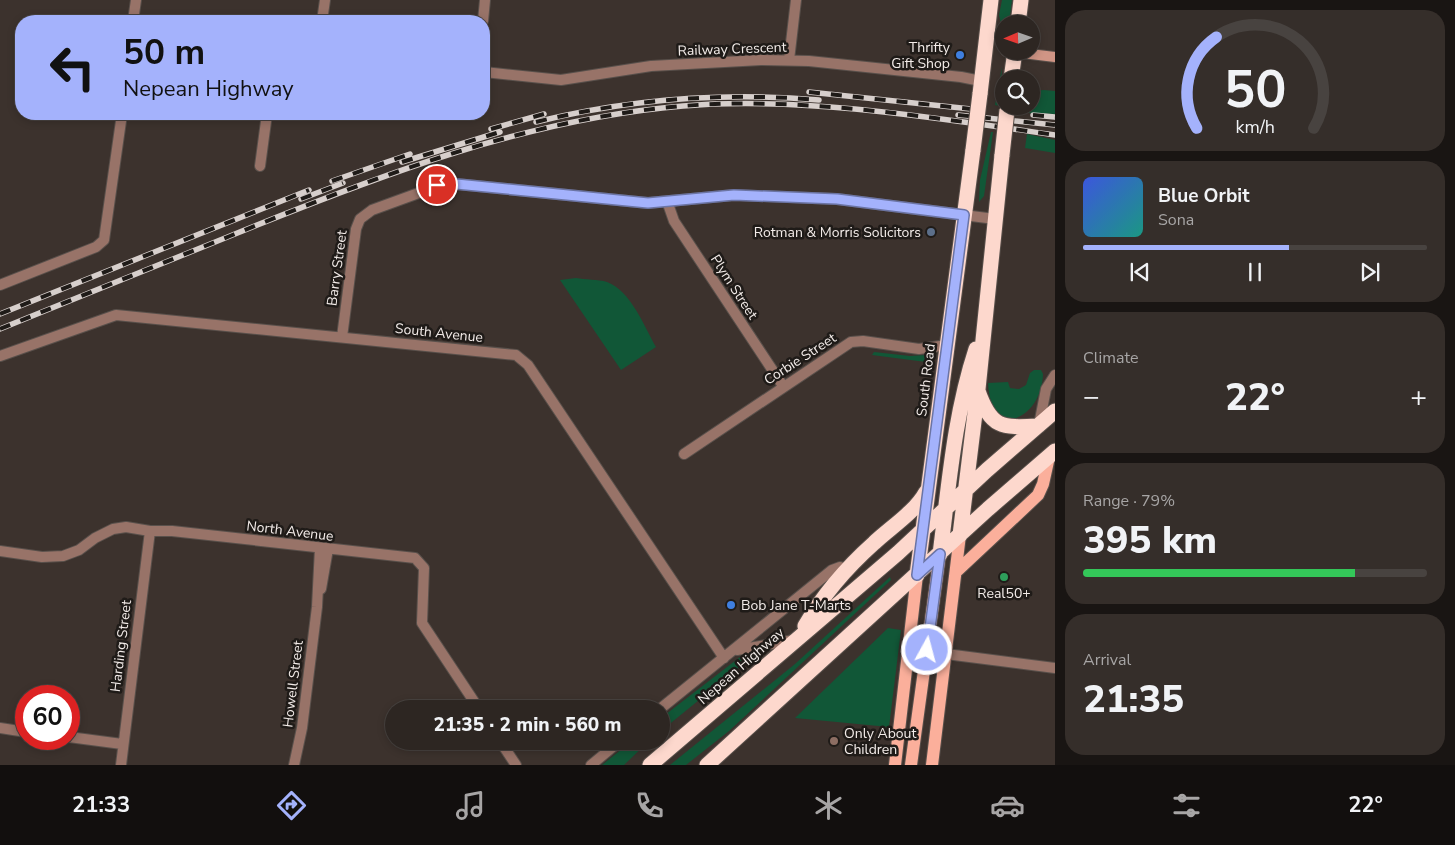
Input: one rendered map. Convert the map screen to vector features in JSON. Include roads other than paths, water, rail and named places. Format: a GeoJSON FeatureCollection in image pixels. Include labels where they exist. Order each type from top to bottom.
{"type":"FeatureCollection","features":[{"type":"Feature","properties":{"kind":"highway","name":"South Road"},"geometry":{"type":"LineString","coordinates":[[917,575],[991,0]]}},
{"type":"Feature","properties":{"kind":"highway"},"geometry":{"type":"LineString","coordinates":[[1019,15],[1021,0]]}},
{"type":"Feature","properties":{"kind":"highway"},"geometry":{"type":"LineString","coordinates":[[960,535],[978,389],[1007,115]]}},
{"type":"Feature","properties":{"kind":"highway"},"geometry":{"type":"LineString","coordinates":[[940,554],[961,397],[984,324]]}},
{"type":"Feature","properties":{"kind":"highway"},"geometry":{"type":"LineString","coordinates":[[978,389],[987,410],[1002,425],[1011,427],[1038,425]]}},
{"type":"Feature","properties":{"kind":"highway","name":"Nepean Highway"},"geometry":{"type":"LineString","coordinates":[[650,765],[898,553],[965,490],[1055,412]]}},
{"type":"Feature","properties":{"kind":"highway"},"geometry":{"type":"LineString","coordinates":[[707,765],[1052,454]]}},
{"type":"Feature","properties":{"kind":"highway"},"geometry":{"type":"LineString","coordinates":[[798,638],[825,593],[846,569],[917,505],[928,488]]}},
{"type":"Feature","properties":{"kind":"main road"},"geometry":{"type":"LineString","coordinates":[[985,48],[995,49]]}},
{"type":"Feature","properties":{"kind":"main road"},"geometry":{"type":"LineString","coordinates":[[1040,55],[1055,57]]}},
{"type":"Feature","properties":{"kind":"main road"},"geometry":{"type":"LineString","coordinates":[[956,572],[1030,504],[1043,484],[1052,454]]}},
{"type":"Feature","properties":{"kind":"main road"},"geometry":{"type":"LineString","coordinates":[[932,765],[960,535]]}},
{"type":"Feature","properties":{"kind":"main road"},"geometry":{"type":"LineString","coordinates":[[910,765],[940,554]]}},
{"type":"Feature","properties":{"kind":"main road","name":"South Road"},"geometry":{"type":"LineString","coordinates":[[895,765],[917,575]]}},
{"type":"Feature","properties":{"kind":"main road"},"geometry":{"type":"LineString","coordinates":[[925,666],[946,654]]}},
{"type":"Feature","properties":{"kind":"main road"},"geometry":{"type":"LineString","coordinates":[[914,747],[934,750]]}},
{"type":"Feature","properties":{"kind":"street"},"geometry":{"type":"LineString","coordinates":[[134,15],[136,0]]}},
{"type":"Feature","properties":{"kind":"street"},"geometry":{"type":"LineString","coordinates":[[323,15],[325,0]]}},
{"type":"Feature","properties":{"kind":"street"},"geometry":{"type":"LineString","coordinates":[[484,15],[485,0]]}},
{"type":"Feature","properties":{"kind":"street"},"geometry":{"type":"LineString","coordinates":[[789,60],[796,0]]}},
{"type":"Feature","properties":{"kind":"street","name":"Railway Crescent"},"geometry":{"type":"LineString","coordinates":[[490,73],[561,80],[613,71],[680,64],[789,60],[961,77],[980,87]]}},
{"type":"Feature","properties":{"kind":"street"},"geometry":{"type":"LineString","coordinates":[[0,285],[101,243],[107,233],[121,120]]}},
{"type":"Feature","properties":{"kind":"street"},"geometry":{"type":"LineString","coordinates":[[260,166],[266,120]]}},
{"type":"Feature","properties":{"kind":"street","name":"Barry Street"},"geometry":{"type":"LineString","coordinates":[[342,337],[356,229],[360,219],[372,210],[446,183],[648,203],[734,195],[837,199],[995,219]]}},
{"type":"Feature","properties":{"kind":"street","name":"Plym Street"},"geometry":{"type":"LineString","coordinates":[[667,201],[674,221],[783,386]]}},
{"type":"Feature","properties":{"kind":"street","name":"South Avenue"},"geometry":{"type":"LineString","coordinates":[[0,356],[116,315],[511,354],[524,361],[724,658]]}},
{"type":"Feature","properties":{"kind":"street","name":"Corbie Street"},"geometry":{"type":"LineString","coordinates":[[684,454],[783,386],[846,346],[859,341],[919,349],[947,345]]}},
{"type":"Feature","properties":{"kind":"street"},"geometry":{"type":"LineString","coordinates":[[1038,425],[1046,389],[1055,375]]}},
{"type":"Feature","properties":{"kind":"street","name":"North Avenue"},"geometry":{"type":"LineString","coordinates":[[0,551],[42,557],[63,556],[80,550],[95,538],[113,529],[133,527],[150,531],[418,560],[424,568],[421,608],[424,628],[473,700]]}},
{"type":"Feature","properties":{"kind":"street","name":"Harding Street"},"geometry":{"type":"LineString","coordinates":[[121,765],[122,744],[150,531]]}},
{"type":"Feature","properties":{"kind":"street","name":"Howell Street"},"geometry":{"type":"LineString","coordinates":[[294,765],[302,728],[324,549]]}},
{"type":"Feature","properties":{"kind":"street"},"geometry":{"type":"LineString","coordinates":[[670,701],[832,570],[840,567],[846,569]]}},
{"type":"Feature","properties":{"kind":"street"},"geometry":{"type":"LineString","coordinates":[[733,651],[798,638]]}},
{"type":"Feature","properties":{"kind":"street"},"geometry":{"type":"LineString","coordinates":[[946,654],[1055,668]]}},
{"type":"Feature","properties":{"kind":"street"},"geometry":{"type":"LineString","coordinates":[[0,728],[15,730]]}},
{"type":"Feature","properties":{"kind":"street"},"geometry":{"type":"LineString","coordinates":[[80,738],[122,744]]}},
{"type":"Feature","properties":{"kind":"street"},"geometry":{"type":"LineString","coordinates":[[506,750],[516,765]]}},
{"type":"Feature","properties":{"kind":"street"},"geometry":{"type":"LineString","coordinates":[[591,765],[609,750]]}},
{"type":"Feature","properties":{"kind":"railway"},"geometry":{"type":"LineString","coordinates":[[809,92],[971,109]]}},
{"type":"Feature","properties":{"kind":"railway"},"geometry":{"type":"LineString","coordinates":[[536,122],[606,108],[677,99],[748,97],[819,100]]}},
{"type":"Feature","properties":{"kind":"railway"},"geometry":{"type":"LineString","coordinates":[[0,329],[285,214],[395,172],[508,137],[624,113],[683,106],[728,104],[821,106],[869,110],[1055,135]]}},
{"type":"Feature","properties":{"kind":"railway"},"geometry":{"type":"LineString","coordinates":[[491,129],[544,114]]}},
{"type":"Feature","properties":{"kind":"railway"},"geometry":{"type":"LineString","coordinates":[[958,115],[1055,125]]}},
{"type":"Feature","properties":{"kind":"railway"},"geometry":{"type":"LineString","coordinates":[[1033,115],[1055,117]]}},
{"type":"Feature","properties":{"kind":"railway"},"geometry":{"type":"LineString","coordinates":[[402,162],[500,132]]}},
{"type":"Feature","properties":{"kind":"railway"},"geometry":{"type":"LineString","coordinates":[[332,181],[410,154]]}},
{"type":"Feature","properties":{"kind":"railway"},"geometry":{"type":"LineString","coordinates":[[301,199],[343,183]]}},
{"type":"Feature","properties":{"kind":"railway"},"geometry":{"type":"LineString","coordinates":[[0,314],[309,190]]}},
{"type":"Feature","properties":{"kind":"place","name":"Thrifty Gift Shop"},"geometry":{"type":"Point","coordinates":[960,55]}},
{"type":"Feature","properties":{"kind":"place","name":"Rotman & Morris Solicitors"},"geometry":{"type":"Point","coordinates":[931,232]}},
{"type":"Feature","properties":{"kind":"place","name":"Real50+"},"geometry":{"type":"Point","coordinates":[1004,577]}},
{"type":"Feature","properties":{"kind":"place","name":"Bob Jane T-Marts"},"geometry":{"type":"Point","coordinates":[731,605]}},
{"type":"Feature","properties":{"kind":"place","name":"Only About Children"},"geometry":{"type":"Point","coordinates":[834,741]}}]}
